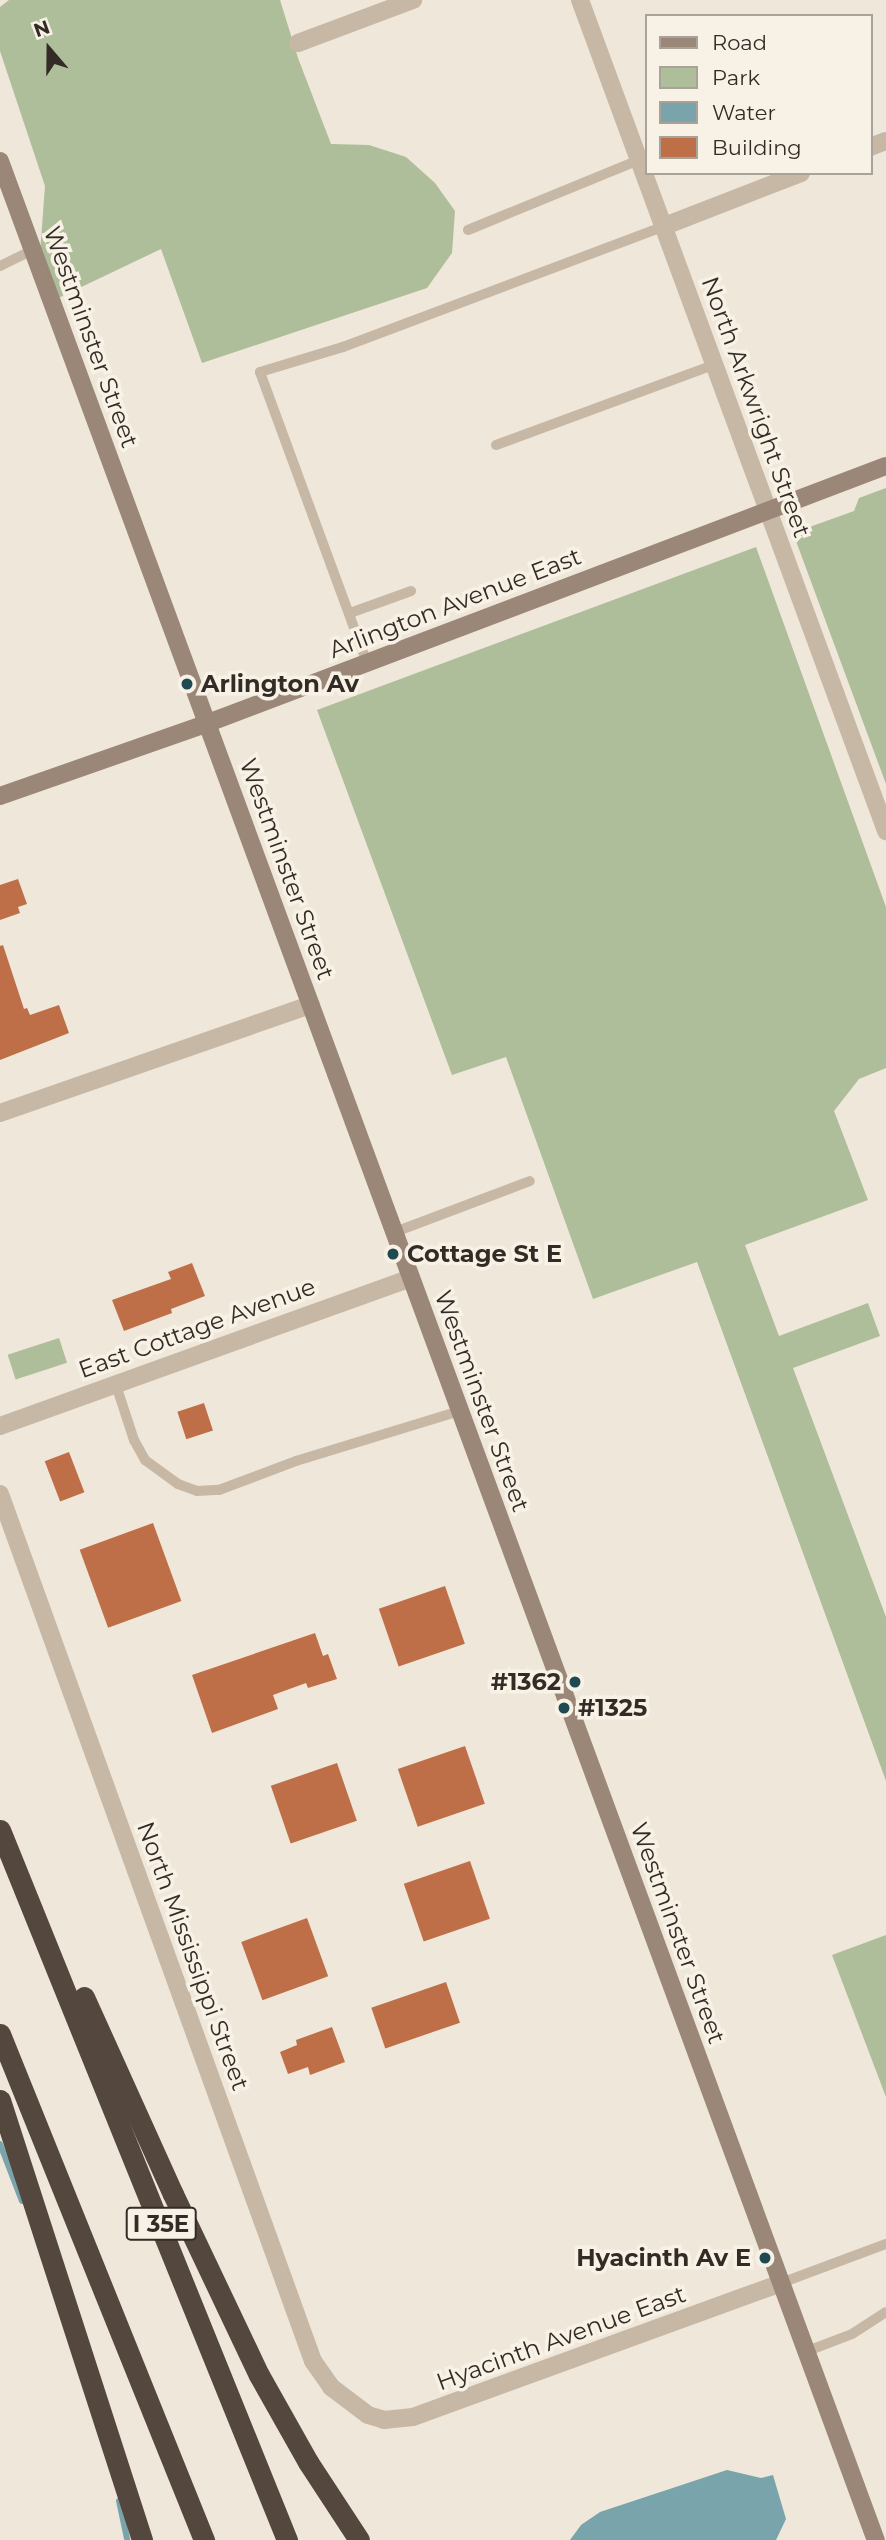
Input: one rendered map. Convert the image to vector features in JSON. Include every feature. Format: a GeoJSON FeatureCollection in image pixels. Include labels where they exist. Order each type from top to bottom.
{"type":"FeatureCollection","features":[{"type":"Feature","properties":{"kind":"highway","name":"I 35E"},"geometry":{"type":"LineString","coordinates":[[0,1830],[288,2540]]}},
{"type":"Feature","properties":{"kind":"highway"},"geometry":{"type":"LineString","coordinates":[[34,1909],[80,1990],[259,2375],[308,2462],[359,2540]]}},
{"type":"Feature","properties":{"kind":"highway"},"geometry":{"type":"LineString","coordinates":[[0,2034],[204,2540]]}},
{"type":"Feature","properties":{"kind":"highway"},"geometry":{"type":"LineString","coordinates":[[0,2100],[142,2540]]}},
{"type":"Feature","properties":{"kind":"street"},"geometry":{"type":"LineString","coordinates":[[298,43],[413,0]]}},
{"type":"Feature","properties":{"kind":"street","name":"North Arkwright Street"},"geometry":{"type":"LineString","coordinates":[[580,0],[644,175]]}},
{"type":"Feature","properties":{"kind":"street","name":"Westminster Street"},"geometry":{"type":"LineString","coordinates":[[0,161],[876,2540]]}},
{"type":"Feature","properties":{"kind":"street","name":"North Arkwright Street"},"geometry":{"type":"LineString","coordinates":[[644,175],[886,831]]}},
{"type":"Feature","properties":{"kind":"street"},"geometry":{"type":"LineString","coordinates":[[662,227],[796,175]]}},
{"type":"Feature","properties":{"kind":"street","name":"Arlington Avenue East"},"geometry":{"type":"LineString","coordinates":[[0,796],[208,723],[886,466]]}},
{"type":"Feature","properties":{"kind":"street"},"geometry":{"type":"LineString","coordinates":[[0,1113],[311,1005]]}},
{"type":"Feature","properties":{"kind":"street","name":"East Cottage Avenue"},"geometry":{"type":"LineString","coordinates":[[0,1426],[115,1382],[411,1278]]}},
{"type":"Feature","properties":{"kind":"street","name":"North Mississippi Street"},"geometry":{"type":"LineString","coordinates":[[0,1494],[313,2361],[331,2387],[368,2415]]}},
{"type":"Feature","properties":{"kind":"street","name":"Hyacinth Avenue East"},"geometry":{"type":"LineString","coordinates":[[368,2415],[397,2420],[424,2414],[781,2283]]}},
{"type":"Feature","properties":{"kind":"lane"},"geometry":{"type":"LineString","coordinates":[[468,230],[639,160]]}},
{"type":"Feature","properties":{"kind":"lane"},"geometry":{"type":"LineString","coordinates":[[367,663],[260,372],[343,347],[662,227]]}},
{"type":"Feature","properties":{"kind":"lane"},"geometry":{"type":"LineString","coordinates":[[0,266],[33,250]]}},
{"type":"Feature","properties":{"kind":"lane"},"geometry":{"type":"LineString","coordinates":[[496,444],[714,365]]}},
{"type":"Feature","properties":{"kind":"lane"},"geometry":{"type":"LineString","coordinates":[[349,613],[411,591]]}},
{"type":"Feature","properties":{"kind":"lane"},"geometry":{"type":"LineString","coordinates":[[395,1232],[530,1181]]}},
{"type":"Feature","properties":{"kind":"lane"},"geometry":{"type":"LineString","coordinates":[[115,1382],[134,1440],[145,1460],[178,1484],[209,1492],[348,1444],[419,1426],[460,1411]]}},
{"type":"Feature","properties":{"kind":"lane","name":"Hyacinth Avenue East"},"geometry":{"type":"LineString","coordinates":[[781,2283],[886,2244]]}},
{"type":"Feature","properties":{"kind":"lane"},"geometry":{"type":"LineString","coordinates":[[805,2352],[852,2334],[886,2312]]}},
{"type":"Feature","properties":{"kind":"green space"},"geometry":{"type":"Polygon","coordinates":[[[9,0],[280,0],[298,58],[331,144],[369,145],[406,157],[435,183],[455,211],[452,253],[427,288],[202,363],[161,249],[52,301],[39,266],[45,186],[0,51],[0,7],[9,0]]]}},
{"type":"Feature","properties":{"kind":"green space"},"geometry":{"type":"Polygon","coordinates":[[[886,488],[886,784],[793,533],[854,511],[859,498],[886,488]]]}},
{"type":"Feature","properties":{"kind":"green space"},"geometry":{"type":"Polygon","coordinates":[[[756,547],[886,907],[886,1068],[859,1079],[834,1111],[868,1200],[745,1245],[779,1336],[868,1303],[880,1336],[793,1368],[886,1617],[886,1781],[697,1262],[593,1299],[506,1057],[452,1075],[317,710],[756,547]]]}},
{"type":"Feature","properties":{"kind":"green space"},"geometry":{"type":"Polygon","coordinates":[[[59,1338],[67,1363],[16,1379],[8,1355],[59,1338]]]}},
{"type":"Feature","properties":{"kind":"green space"},"geometry":{"type":"Polygon","coordinates":[[[886,1935],[886,2097],[832,1955],[886,1935]]]}},
{"type":"Feature","properties":{"kind":"water"},"geometry":{"type":"Polygon","coordinates":[[[727,2470],[761,2478],[773,2475],[786,2519],[776,2540],[570,2540],[581,2525],[600,2512],[727,2470]]]}},
{"type":"Feature","properties":{"kind":"building"},"geometry":{"type":"Polygon","coordinates":[[[18,879],[27,904],[18,907],[20,913],[0,920],[0,885],[18,879]]]}},
{"type":"Feature","properties":{"kind":"building"},"geometry":{"type":"Polygon","coordinates":[[[3,945],[24,1009],[27,1008],[30,1015],[59,1005],[69,1033],[0,1060],[0,946],[3,945]]]}},
{"type":"Feature","properties":{"kind":"building"},"geometry":{"type":"Polygon","coordinates":[[[192,1263],[205,1296],[171,1309],[172,1313],[124,1331],[112,1300],[171,1279],[168,1272],[192,1263]]]}},
{"type":"Feature","properties":{"kind":"building"},"geometry":{"type":"Polygon","coordinates":[[[204,1403],[213,1431],[186,1439],[177,1412],[204,1403]]]}},
{"type":"Feature","properties":{"kind":"building"},"geometry":{"type":"Polygon","coordinates":[[[69,1452],[84,1492],[60,1501],[45,1461],[69,1452]]]}},
{"type":"Feature","properties":{"kind":"building"},"geometry":{"type":"Polygon","coordinates":[[[153,1523],[181,1601],[108,1628],[80,1550],[153,1523]]]}},
{"type":"Feature","properties":{"kind":"building"},"geometry":{"type":"Polygon","coordinates":[[[445,1586],[465,1644],[399,1666],[379,1609],[445,1586]]]}},
{"type":"Feature","properties":{"kind":"building"},"geometry":{"type":"Polygon","coordinates":[[[315,1633],[323,1656],[328,1654],[337,1679],[308,1688],[306,1683],[273,1695],[278,1709],[212,1733],[192,1675],[315,1633]]]}},
{"type":"Feature","properties":{"kind":"building"},"geometry":{"type":"Polygon","coordinates":[[[465,1746],[485,1804],[418,1827],[398,1769],[465,1746]]]}},
{"type":"Feature","properties":{"kind":"building"},"geometry":{"type":"Polygon","coordinates":[[[337,1763],[357,1821],[291,1843],[271,1786],[337,1763]]]}},
{"type":"Feature","properties":{"kind":"building"},"geometry":{"type":"Polygon","coordinates":[[[470,1861],[490,1919],[424,1941],[404,1884],[470,1861]]]}},
{"type":"Feature","properties":{"kind":"building"},"geometry":{"type":"Polygon","coordinates":[[[307,1918],[328,1976],[262,2000],[241,1942],[307,1918]]]}},
{"type":"Feature","properties":{"kind":"building"},"geometry":{"type":"Polygon","coordinates":[[[446,1982],[460,2023],[385,2048],[371,2008],[446,1982]]]}},
{"type":"Feature","properties":{"kind":"building"},"geometry":{"type":"Polygon","coordinates":[[[332,2027],[345,2062],[310,2075],[308,2067],[288,2074],[280,2052],[297,2045],[296,2040],[332,2027]]]}},
{"type":"Feature","properties":{"kind":"waterway"},"geometry":{"type":"LineString","coordinates":[[0,2144],[22,2201]]}},
{"type":"Feature","properties":{"kind":"waterway"},"geometry":{"type":"LineString","coordinates":[[119,2501],[127,2540]]}},
{"type":"Feature","properties":{"kind":"place","name":"Arlington Av"},"geometry":{"type":"Point","coordinates":[187,684]}},
{"type":"Feature","properties":{"kind":"place","name":"Cottage St E"},"geometry":{"type":"Point","coordinates":[393,1254]}},
{"type":"Feature","properties":{"kind":"place","name":"#1362"},"geometry":{"type":"Point","coordinates":[575,1682]}},
{"type":"Feature","properties":{"kind":"place","name":"#1325"},"geometry":{"type":"Point","coordinates":[564,1708]}},
{"type":"Feature","properties":{"kind":"place","name":"Hyacinth Av E"},"geometry":{"type":"Point","coordinates":[765,2258]}}]}
